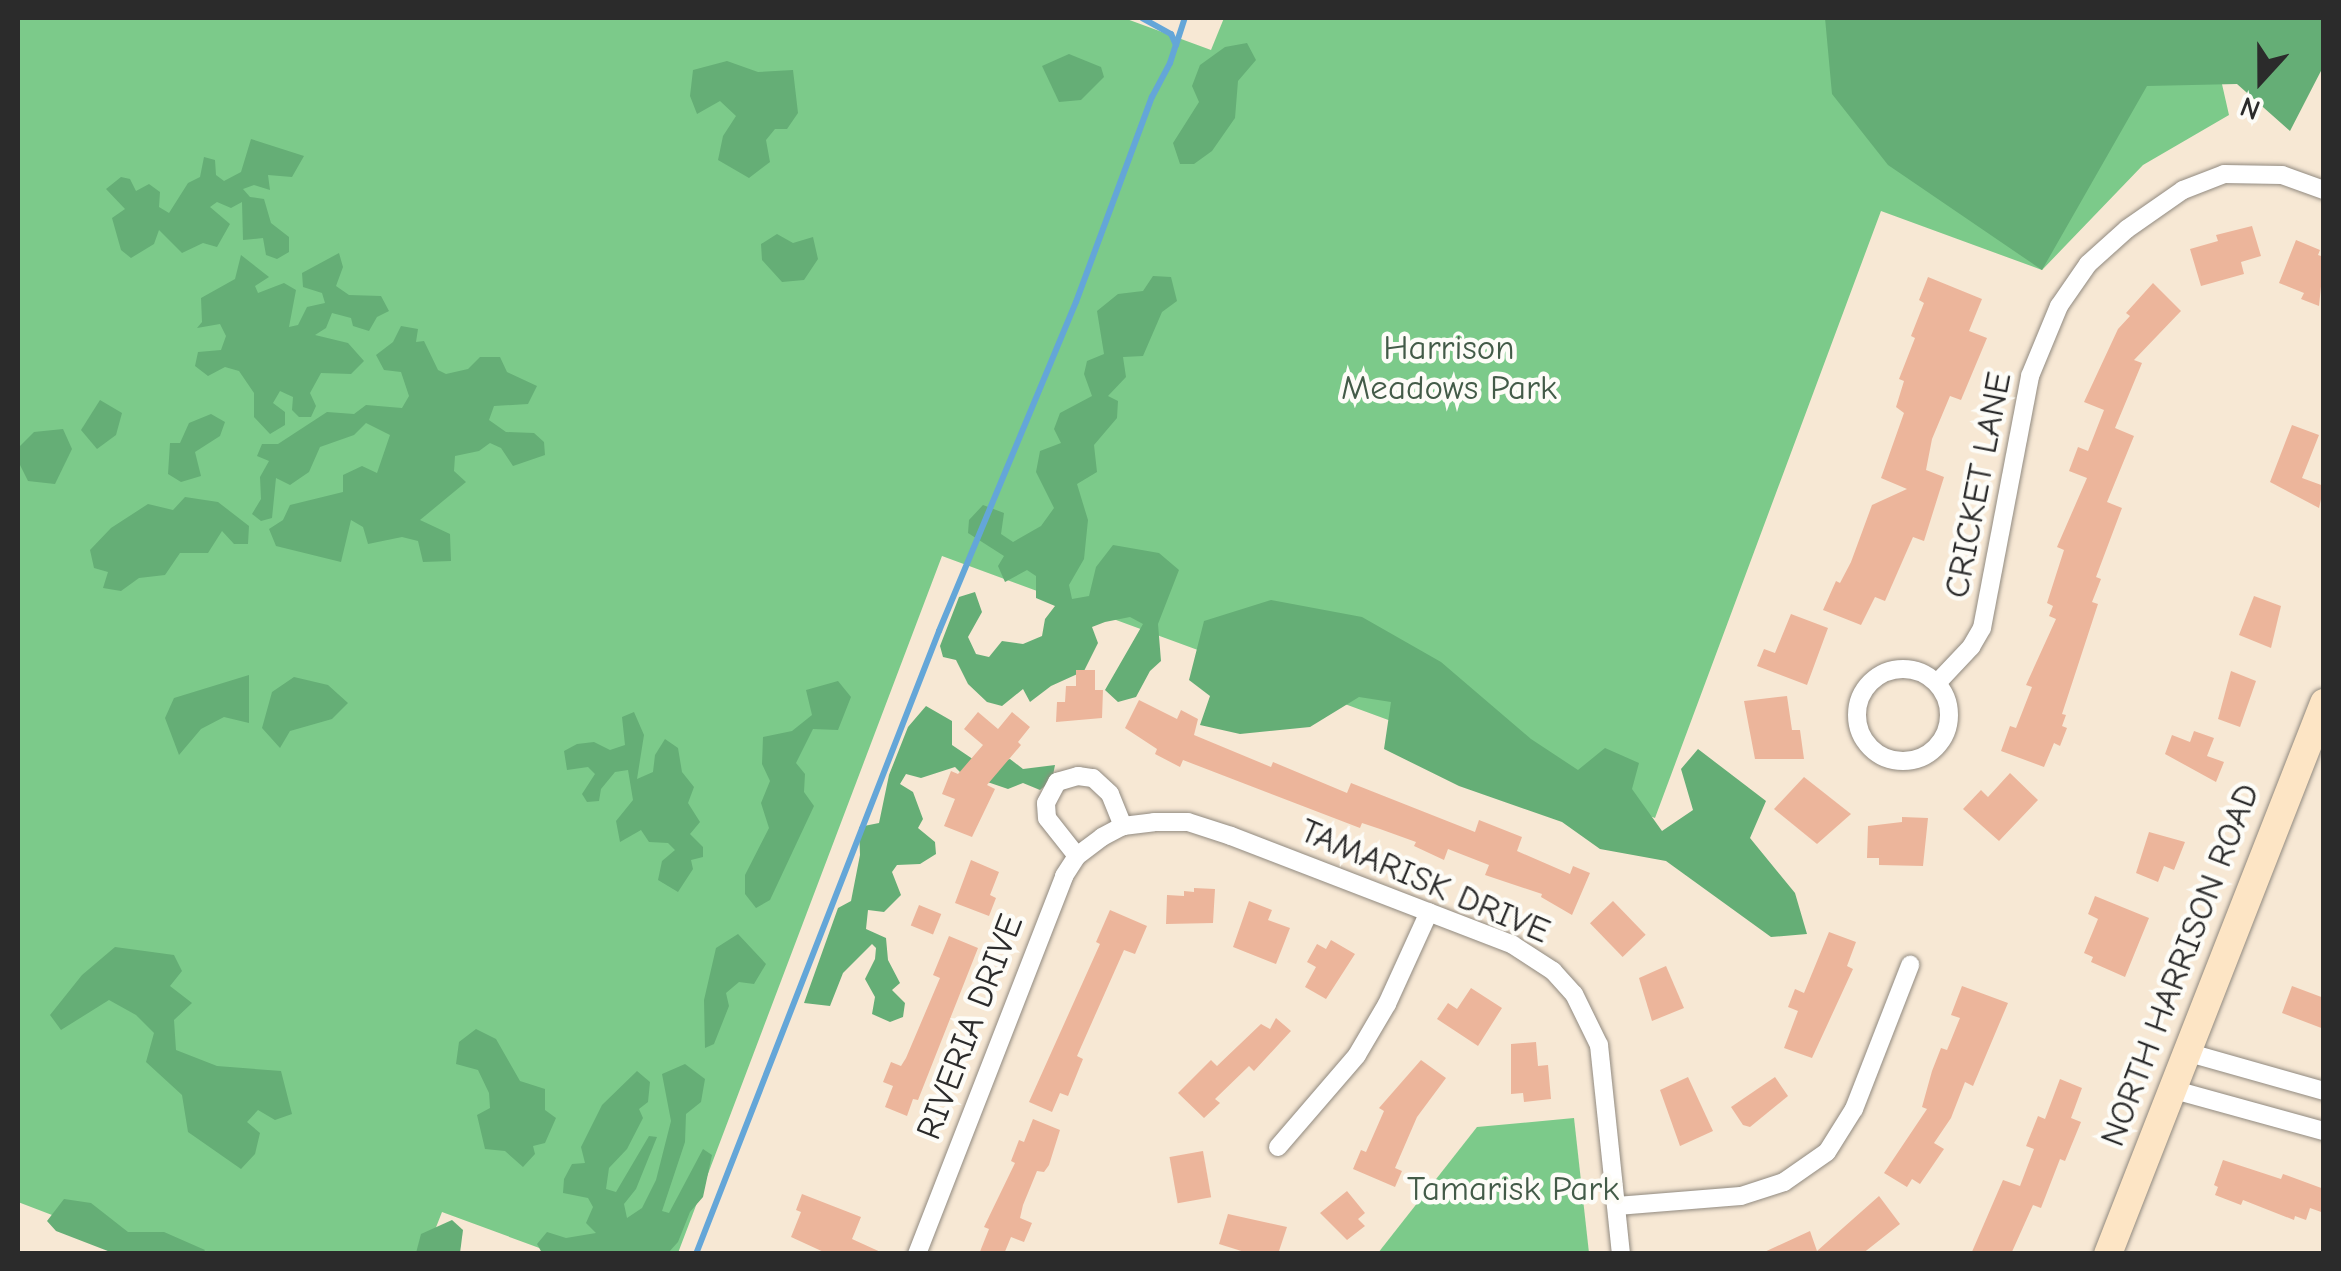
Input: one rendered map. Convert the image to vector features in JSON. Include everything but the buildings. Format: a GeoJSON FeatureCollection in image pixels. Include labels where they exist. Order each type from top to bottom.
{"type":"FeatureCollection","features":[{"type":"Feature","properties":{"kind":"street","name":"CRICKET LANE"},"geometry":{"type":"LineString","coordinates":[[1938,683],[1971,647],[1982,628],[2030,376],[2059,306],[2088,264],[2127,229],[2183,190],[2224,174],[2282,175],[2324,190]]}},
{"type":"Feature","properties":{"kind":"street"},"geometry":{"type":"LineString","coordinates":[[1896,669],[1911,669],[1938,683],[1950,711],[1942,740],[1932,752],[1903,761],[1874,751],[1858,726],[1861,696],[1870,683],[1896,669]]}},
{"type":"Feature","properties":{"kind":"street","name":"NORTH HARRISON ROAD"},"geometry":{"type":"LineString","coordinates":[[2108,1254],[2324,703]]}},
{"type":"Feature","properties":{"kind":"street"},"geometry":{"type":"LineString","coordinates":[[1077,856],[1048,818],[1046,803],[1057,782],[1093,778],[1110,794],[1124,826]]}},
{"type":"Feature","properties":{"kind":"street","name":"TAMARISK DRIVE"},"geometry":{"type":"LineString","coordinates":[[1102,837],[1124,826],[1188,822],[1513,946],[1552,971],[1574,994],[1598,1044],[1621,1254]]}},
{"type":"Feature","properties":{"kind":"street","name":"RIVERIA DRIVE"},"geometry":{"type":"LineString","coordinates":[[917,1254],[1053,902],[1077,856],[1102,837]]}},
{"type":"Feature","properties":{"kind":"street"},"geometry":{"type":"LineString","coordinates":[[1278,1147],[1356,1055],[1387,1004],[1429,912]]}},
{"type":"Feature","properties":{"kind":"street"},"geometry":{"type":"LineString","coordinates":[[1617,1206],[1741,1196],[1784,1182],[1828,1152],[1854,1109],[1910,966]]}},
{"type":"Feature","properties":{"kind":"street"},"geometry":{"type":"LineString","coordinates":[[2186,1052],[2324,1091]]}},
{"type":"Feature","properties":{"kind":"street"},"geometry":{"type":"LineString","coordinates":[[2171,1089],[2324,1131]]}},
{"type":"Feature","properties":{"kind":"green space","name":"Harrison Meadows Park"},"geometry":{"type":"Polygon","coordinates":[[[18,18],[1124,18],[1211,50],[1224,18],[2207,18],[2229,115],[2143,165],[2042,270],[1881,211],[1655,818],[942,556],[678,1253],[553,1253],[442,1212],[426,1253],[154,1254],[18,1202],[18,18]]]}},
{"type":"Feature","properties":{"kind":"green space"},"geometry":{"type":"Polygon","coordinates":[[[1825,18],[2323,18],[2323,67],[2290,131],[2237,84],[2147,86],[2042,270],[1888,165],[1832,94],[1825,18]]]}},
{"type":"Feature","properties":{"kind":"green space"},"geometry":{"type":"Polygon","coordinates":[[[1247,43],[1256,60],[1238,81],[1235,118],[1212,151],[1194,164],[1180,164],[1173,143],[1199,102],[1192,86],[1200,65],[1225,47],[1247,43]]]}},
{"type":"Feature","properties":{"kind":"green space"},"geometry":{"type":"Polygon","coordinates":[[[1069,54],[1101,67],[1104,77],[1081,100],[1059,102],[1042,66],[1069,54]]]}},
{"type":"Feature","properties":{"kind":"green space"},"geometry":{"type":"Polygon","coordinates":[[[727,61],[758,72],[793,70],[798,113],[787,129],[775,129],[766,140],[770,162],[749,178],[718,160],[723,136],[736,116],[720,101],[697,114],[690,96],[693,70],[727,61]]]}},
{"type":"Feature","properties":{"kind":"green space"},"geometry":{"type":"Polygon","coordinates":[[[251,139],[304,156],[292,177],[268,175],[270,190],[254,185],[243,189],[250,197],[264,199],[271,223],[289,237],[289,252],[277,259],[266,255],[263,238],[243,240],[242,202],[231,208],[217,202],[210,207],[230,224],[217,247],[203,243],[182,253],[159,230],[154,244],[131,258],[121,250],[112,218],[125,209],[106,189],[121,177],[130,179],[136,191],[149,184],[160,192],[159,207],[169,213],[188,183],[200,177],[204,157],[215,160],[216,175],[224,181],[241,172],[251,139]]]}},
{"type":"Feature","properties":{"kind":"green space"},"geometry":{"type":"Polygon","coordinates":[[[777,234],[793,243],[813,237],[818,259],[804,280],[782,282],[762,260],[761,244],[777,234]]]}},
{"type":"Feature","properties":{"kind":"green space"},"geometry":{"type":"Polygon","coordinates":[[[339,253],[343,267],[336,286],[349,295],[381,296],[389,311],[377,317],[369,331],[353,326],[351,318],[332,313],[326,328],[315,335],[348,343],[364,361],[351,374],[321,373],[310,393],[316,406],[311,417],[299,417],[292,410],[293,397],[280,391],[273,403],[285,412],[285,425],[270,434],[254,417],[254,393],[239,371],[225,367],[208,376],[195,366],[198,352],[221,350],[226,336],[220,324],[197,328],[202,322],[201,298],[235,279],[241,255],[269,277],[255,286],[258,293],[284,283],[296,290],[289,327],[298,325],[307,307],[325,303],[322,293],[303,287],[302,273],[339,253]]]}},
{"type":"Feature","properties":{"kind":"green space"},"geometry":{"type":"Polygon","coordinates":[[[1153,276],[1171,277],[1177,301],[1162,312],[1143,356],[1123,357],[1126,377],[1108,396],[1118,401],[1117,418],[1094,445],[1097,472],[1077,484],[1088,520],[1084,559],[1069,585],[1072,599],[1089,596],[1096,567],[1113,545],[1159,553],[1179,570],[1158,624],[1161,661],[1150,671],[1136,697],[1118,702],[1105,690],[1143,624],[1130,617],[1105,622],[1092,627],[1098,643],[1084,671],[1051,686],[1030,702],[1023,689],[1002,706],[987,702],[968,684],[956,660],[943,657],[940,646],[959,597],[975,592],[982,612],[968,637],[976,654],[989,657],[1002,641],[1023,644],[1042,636],[1045,619],[1055,606],[1036,598],[1036,576],[1027,570],[1005,582],[998,566],[1004,556],[968,533],[969,520],[983,505],[1004,513],[1001,534],[1013,542],[1041,526],[1054,508],[1036,472],[1040,451],[1061,443],[1054,429],[1060,413],[1092,396],[1084,374],[1087,361],[1104,354],[1097,311],[1118,294],[1143,291],[1153,276]]]}},
{"type":"Feature","properties":{"kind":"green space"},"geometry":{"type":"Polygon","coordinates":[[[401,326],[418,329],[416,342],[424,341],[438,370],[446,374],[468,369],[480,357],[500,357],[507,372],[537,386],[528,404],[494,406],[489,420],[506,432],[534,433],[544,442],[545,455],[513,466],[501,448],[490,443],[479,451],[455,456],[454,471],[466,482],[420,520],[450,534],[451,561],[423,562],[418,541],[402,537],[368,544],[363,527],[351,520],[341,562],[276,546],[269,529],[283,520],[290,505],[343,492],[343,475],[362,466],[377,473],[390,435],[366,423],[354,435],[320,447],[309,472],[290,485],[276,478],[272,518],[261,521],[252,514],[261,499],[260,477],[269,461],[257,456],[262,444],[278,444],[327,412],[354,414],[366,405],[402,408],[409,396],[401,372],[384,370],[376,355],[393,342],[401,326]]]}},
{"type":"Feature","properties":{"kind":"green space"},"geometry":{"type":"Polygon","coordinates":[[[100,400],[122,413],[116,435],[97,449],[81,430],[100,400]]]}},
{"type":"Feature","properties":{"kind":"green space"},"geometry":{"type":"Polygon","coordinates":[[[211,414],[225,422],[220,436],[195,452],[201,476],[181,482],[168,474],[170,443],[180,443],[189,423],[211,414]]]}},
{"type":"Feature","properties":{"kind":"green space"},"geometry":{"type":"Polygon","coordinates":[[[63,429],[72,449],[55,484],[28,481],[18,461],[18,448],[34,432],[63,429]]]}},
{"type":"Feature","properties":{"kind":"green space"},"geometry":{"type":"Polygon","coordinates":[[[185,497],[218,502],[249,526],[248,544],[234,544],[222,531],[208,553],[180,553],[165,575],[139,578],[121,591],[103,588],[108,572],[94,568],[90,550],[111,528],[148,504],[173,510],[185,497]]]}},
{"type":"Feature","properties":{"kind":"green space"},"geometry":{"type":"Polygon","coordinates":[[[1271,600],[1362,617],[1441,662],[1531,739],[1578,770],[1605,748],[1639,763],[1632,789],[1662,831],[1693,810],[1681,769],[1698,749],[1766,801],[1750,838],[1795,893],[1807,934],[1771,937],[1666,861],[1600,849],[1562,822],[1459,786],[1384,749],[1391,702],[1359,697],[1310,727],[1240,734],[1200,725],[1210,696],[1189,680],[1204,621],[1271,600]]]}},
{"type":"Feature","properties":{"kind":"green space"},"geometry":{"type":"Polygon","coordinates":[[[249,675],[249,723],[224,717],[201,729],[179,755],[165,718],[174,698],[249,675]]]}},
{"type":"Feature","properties":{"kind":"green space"},"geometry":{"type":"Polygon","coordinates":[[[294,677],[328,685],[348,703],[332,719],[290,731],[280,748],[262,728],[272,692],[294,677]]]}},
{"type":"Feature","properties":{"kind":"green space"},"geometry":{"type":"Polygon","coordinates":[[[838,681],[851,697],[838,730],[813,729],[796,763],[805,774],[804,792],[814,806],[770,900],[756,908],[745,894],[745,875],[769,828],[761,803],[770,781],[762,764],[763,737],[792,731],[812,715],[806,690],[838,681]]]}},
{"type":"Feature","properties":{"kind":"green space"},"geometry":{"type":"Polygon","coordinates":[[[926,706],[952,721],[952,745],[983,766],[1010,759],[1023,769],[1055,765],[1052,780],[1040,790],[1023,783],[1008,789],[961,773],[955,767],[921,778],[906,774],[900,784],[913,792],[923,819],[918,828],[935,842],[936,854],[920,864],[897,865],[892,872],[901,895],[884,912],[868,910],[866,929],[886,938],[888,960],[900,983],[892,990],[905,1003],[903,1017],[890,1022],[872,1014],[875,997],[865,979],[875,959],[876,948],[872,944],[843,973],[830,1006],[804,1003],[838,908],[851,901],[860,855],[859,827],[879,823],[889,775],[908,727],[926,706]]]}},
{"type":"Feature","properties":{"kind":"green space"},"geometry":{"type":"Polygon","coordinates":[[[634,712],[644,735],[637,779],[653,772],[655,755],[665,739],[678,748],[682,772],[694,787],[688,803],[700,822],[690,834],[703,847],[703,857],[691,860],[693,869],[678,892],[658,880],[662,861],[675,850],[668,843],[649,842],[641,830],[620,842],[616,821],[633,800],[628,770],[615,772],[601,789],[599,801],[587,802],[582,794],[595,774],[588,767],[567,770],[564,751],[577,744],[594,742],[610,750],[625,745],[622,717],[634,712]]]}},
{"type":"Feature","properties":{"kind":"green space"},"geometry":{"type":"Polygon","coordinates":[[[738,934],[766,964],[754,984],[739,982],[726,993],[729,1006],[714,1044],[705,1048],[704,1000],[716,948],[738,934]]]}},
{"type":"Feature","properties":{"kind":"green space"},"geometry":{"type":"Polygon","coordinates":[[[115,947],[174,955],[182,971],[170,986],[192,1003],[174,1020],[176,1050],[217,1066],[281,1071],[292,1114],[275,1120],[258,1110],[247,1122],[260,1133],[255,1154],[241,1169],[188,1132],[182,1095],[146,1062],[154,1033],[136,1015],[109,1000],[61,1030],[50,1015],[82,975],[115,947]]]}},
{"type":"Feature","properties":{"kind":"green space"},"geometry":{"type":"Polygon","coordinates":[[[476,1029],[496,1039],[520,1081],[545,1089],[545,1110],[556,1118],[545,1143],[533,1146],[535,1154],[523,1167],[505,1151],[485,1149],[477,1115],[490,1108],[489,1093],[478,1070],[456,1064],[459,1042],[476,1029]]]}},
{"type":"Feature","properties":{"kind":"green space"},"geometry":{"type":"Polygon","coordinates":[[[685,1064],[705,1079],[701,1102],[686,1114],[685,1142],[662,1211],[669,1213],[703,1149],[712,1155],[703,1197],[690,1212],[678,1242],[668,1253],[542,1253],[537,1244],[547,1232],[566,1238],[596,1233],[586,1223],[593,1207],[588,1198],[563,1193],[564,1179],[572,1164],[585,1163],[581,1147],[602,1105],[637,1071],[650,1082],[648,1102],[639,1109],[643,1118],[627,1149],[609,1168],[606,1189],[616,1192],[649,1136],[657,1137],[636,1189],[624,1204],[627,1218],[642,1208],[656,1180],[671,1121],[662,1074],[685,1064]]]}},
{"type":"Feature","properties":{"kind":"green space","name":"Tamarisk Park"},"geometry":{"type":"Polygon","coordinates":[[[1574,1118],[1589,1253],[1378,1253],[1477,1127],[1574,1118]]]}},
{"type":"Feature","properties":{"kind":"green space"},"geometry":{"type":"Polygon","coordinates":[[[64,1199],[91,1203],[128,1232],[164,1232],[205,1250],[202,1254],[113,1253],[56,1231],[47,1221],[64,1199]]]}},
{"type":"Feature","properties":{"kind":"green space"},"geometry":{"type":"Polygon","coordinates":[[[452,1220],[463,1230],[460,1253],[416,1253],[421,1234],[452,1220]]]}},
{"type":"Feature","properties":{"kind":"waterway"},"geometry":{"type":"LineString","coordinates":[[696,1254],[939,631],[1076,302],[1152,97],[1170,63],[1176,45],[1171,34],[1142,18]]}},
{"type":"Feature","properties":{"kind":"waterway"},"geometry":{"type":"LineString","coordinates":[[1176,45],[1185,18]]}}]}
